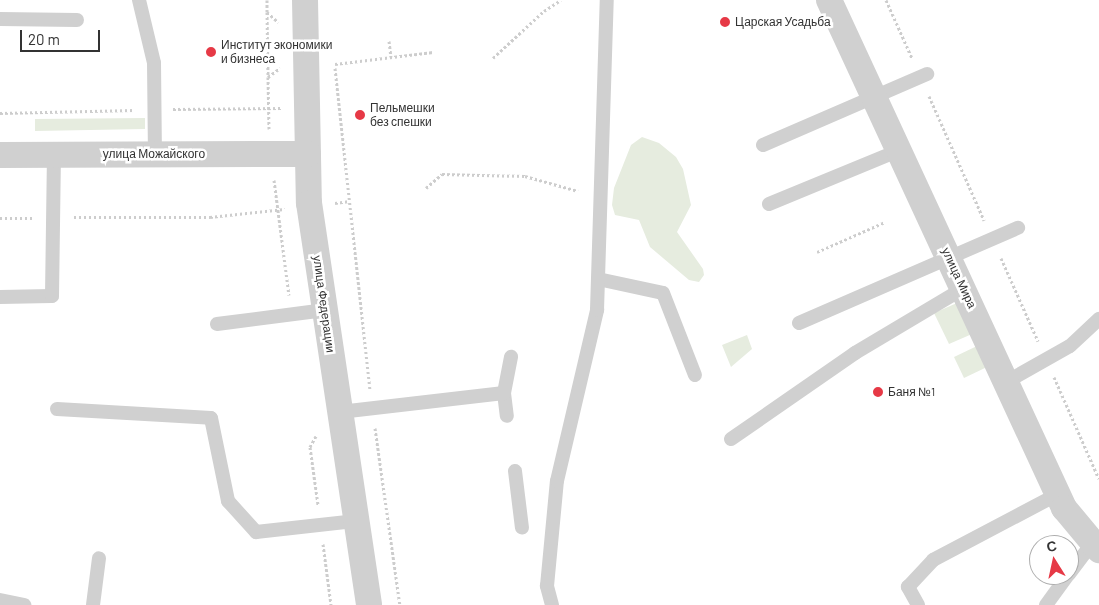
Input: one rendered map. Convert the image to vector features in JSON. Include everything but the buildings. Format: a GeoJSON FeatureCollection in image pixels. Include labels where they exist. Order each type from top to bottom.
{"type":"FeatureCollection","features":[{"type":"Feature","properties":{"kind":"street","name":"улица Федерации"},"geometry":{"type":"LineString","coordinates":[[304,0],[309,203],[369,605]]}},
{"type":"Feature","properties":{"kind":"street","name":"улица Мира"},"geometry":{"type":"LineString","coordinates":[[829,0],[964,288],[1064,508],[1095,546]]}},
{"type":"Feature","properties":{"kind":"street","name":"улица Можайского"},"geometry":{"type":"LineString","coordinates":[[0,155],[308,154]]}},
{"type":"Feature","properties":{"kind":"lane"},"geometry":{"type":"LineString","coordinates":[[139,0],[154,63],[155,154]]}},
{"type":"Feature","properties":{"kind":"lane"},"geometry":{"type":"LineString","coordinates":[[552,605],[547,586],[557,481],[597,310],[607,0]]}},
{"type":"Feature","properties":{"kind":"lane"},"geometry":{"type":"LineString","coordinates":[[0,19],[77,20]]}},
{"type":"Feature","properties":{"kind":"lane"},"geometry":{"type":"LineString","coordinates":[[763,145],[875,96],[922,70]]}},
{"type":"Feature","properties":{"kind":"lane"},"geometry":{"type":"LineString","coordinates":[[770,204],[900,150]]}},
{"type":"Feature","properties":{"kind":"lane"},"geometry":{"type":"LineString","coordinates":[[0,297],[52,296],[54,155]]}},
{"type":"Feature","properties":{"kind":"lane"},"geometry":{"type":"LineString","coordinates":[[800,323],[1018,228]]}},
{"type":"Feature","properties":{"kind":"lane"},"geometry":{"type":"LineString","coordinates":[[598,279],[663,293],[695,375]]}},
{"type":"Feature","properties":{"kind":"lane"},"geometry":{"type":"LineString","coordinates":[[731,439],[855,353],[964,288]]}},
{"type":"Feature","properties":{"kind":"lane"},"geometry":{"type":"LineString","coordinates":[[217,324],[325,310]]}},
{"type":"Feature","properties":{"kind":"lane"},"geometry":{"type":"LineString","coordinates":[[1006,382],[1070,346],[1099,320]]}},
{"type":"Feature","properties":{"kind":"lane"},"geometry":{"type":"LineString","coordinates":[[508,416],[504,393],[511,357]]}},
{"type":"Feature","properties":{"kind":"lane"},"geometry":{"type":"LineString","coordinates":[[340,412],[504,393]]}},
{"type":"Feature","properties":{"kind":"lane"},"geometry":{"type":"LineString","coordinates":[[57,409],[211,418],[228,500],[256,532],[356,520]]}},
{"type":"Feature","properties":{"kind":"lane"},"geometry":{"type":"LineString","coordinates":[[515,471],[522,528]]}},
{"type":"Feature","properties":{"kind":"lane"},"geometry":{"type":"LineString","coordinates":[[918,605],[908,586],[933,560],[1058,494]]}},
{"type":"Feature","properties":{"kind":"lane"},"geometry":{"type":"LineString","coordinates":[[1079,563],[1095,546]]}},
{"type":"Feature","properties":{"kind":"lane"},"geometry":{"type":"LineString","coordinates":[[93,605],[99,558]]}},
{"type":"Feature","properties":{"kind":"lane"},"geometry":{"type":"LineString","coordinates":[[1046,605],[1060,585]]}},
{"type":"Feature","properties":{"kind":"lane"},"geometry":{"type":"LineString","coordinates":[[0,600],[24,605]]}},
{"type":"Feature","properties":{"kind":"path"},"geometry":{"type":"LineString","coordinates":[[267,0],[270,154]]}},
{"type":"Feature","properties":{"kind":"path"},"geometry":{"type":"LineString","coordinates":[[493,58],[544,11],[561,0]]}},
{"type":"Feature","properties":{"kind":"path"},"geometry":{"type":"LineString","coordinates":[[886,0],[922,70]]}},
{"type":"Feature","properties":{"kind":"path"},"geometry":{"type":"LineString","coordinates":[[267,12],[279,23],[279,32]]}},
{"type":"Feature","properties":{"kind":"path"},"geometry":{"type":"LineString","coordinates":[[390,41],[392,57]]}},
{"type":"Feature","properties":{"kind":"path"},"geometry":{"type":"LineString","coordinates":[[335,64],[433,52]]}},
{"type":"Feature","properties":{"kind":"path"},"geometry":{"type":"LineString","coordinates":[[334,55],[372,408],[400,605]]}},
{"type":"Feature","properties":{"kind":"path"},"geometry":{"type":"LineString","coordinates":[[268,77],[280,68],[280,59]]}},
{"type":"Feature","properties":{"kind":"path"},"geometry":{"type":"LineString","coordinates":[[426,188],[442,174],[525,176],[578,191]]}},
{"type":"Feature","properties":{"kind":"path"},"geometry":{"type":"LineString","coordinates":[[0,218],[210,217],[278,210],[292,314]]}},
{"type":"Feature","properties":{"kind":"path"},"geometry":{"type":"LineString","coordinates":[[817,252],[885,222]]}},
{"type":"Feature","properties":{"kind":"path"},"geometry":{"type":"LineString","coordinates":[[1046,360],[1099,479]]}},
{"type":"Feature","properties":{"kind":"path"},"geometry":{"type":"LineString","coordinates":[[315,427],[316,436],[310,447],[331,605]]}},
{"type":"Feature","properties":{"kind":"shaded area"},"geometry":{"type":"Polygon","coordinates":[[[145,118],[145,129],[35,131],[35,119],[145,118]]]}},
{"type":"Feature","properties":{"kind":"shaded area"},"geometry":{"type":"Polygon","coordinates":[[[642,137],[659,143],[676,157],[683,169],[691,205],[677,232],[703,269],[704,275],[699,282],[689,280],[650,247],[639,220],[615,215],[612,205],[614,188],[631,145],[642,137]]]}},
{"type":"Feature","properties":{"kind":"shaded area"},"geometry":{"type":"Polygon","coordinates":[[[957,303],[972,334],[949,344],[934,313],[957,303]]]}},
{"type":"Feature","properties":{"kind":"shaded area"},"geometry":{"type":"Polygon","coordinates":[[[747,335],[752,349],[731,367],[722,345],[747,335]]]}},
{"type":"Feature","properties":{"kind":"shaded area"},"geometry":{"type":"Polygon","coordinates":[[[977,346],[987,367],[964,378],[954,357],[977,346]]]}},
{"type":"Feature","properties":{"kind":"place","name":"Царская Усадьба"},"geometry":{"type":"Point","coordinates":[725,22]}},
{"type":"Feature","properties":{"kind":"place","name":"Институт экономики и бизнеса"},"geometry":{"type":"Point","coordinates":[211,52]}},
{"type":"Feature","properties":{"kind":"place","name":"Пельмешки без спешки"},"geometry":{"type":"Point","coordinates":[360,115]}},
{"type":"Feature","properties":{"kind":"place","name":"Баня №1"},"geometry":{"type":"Point","coordinates":[878,392]}}]}
